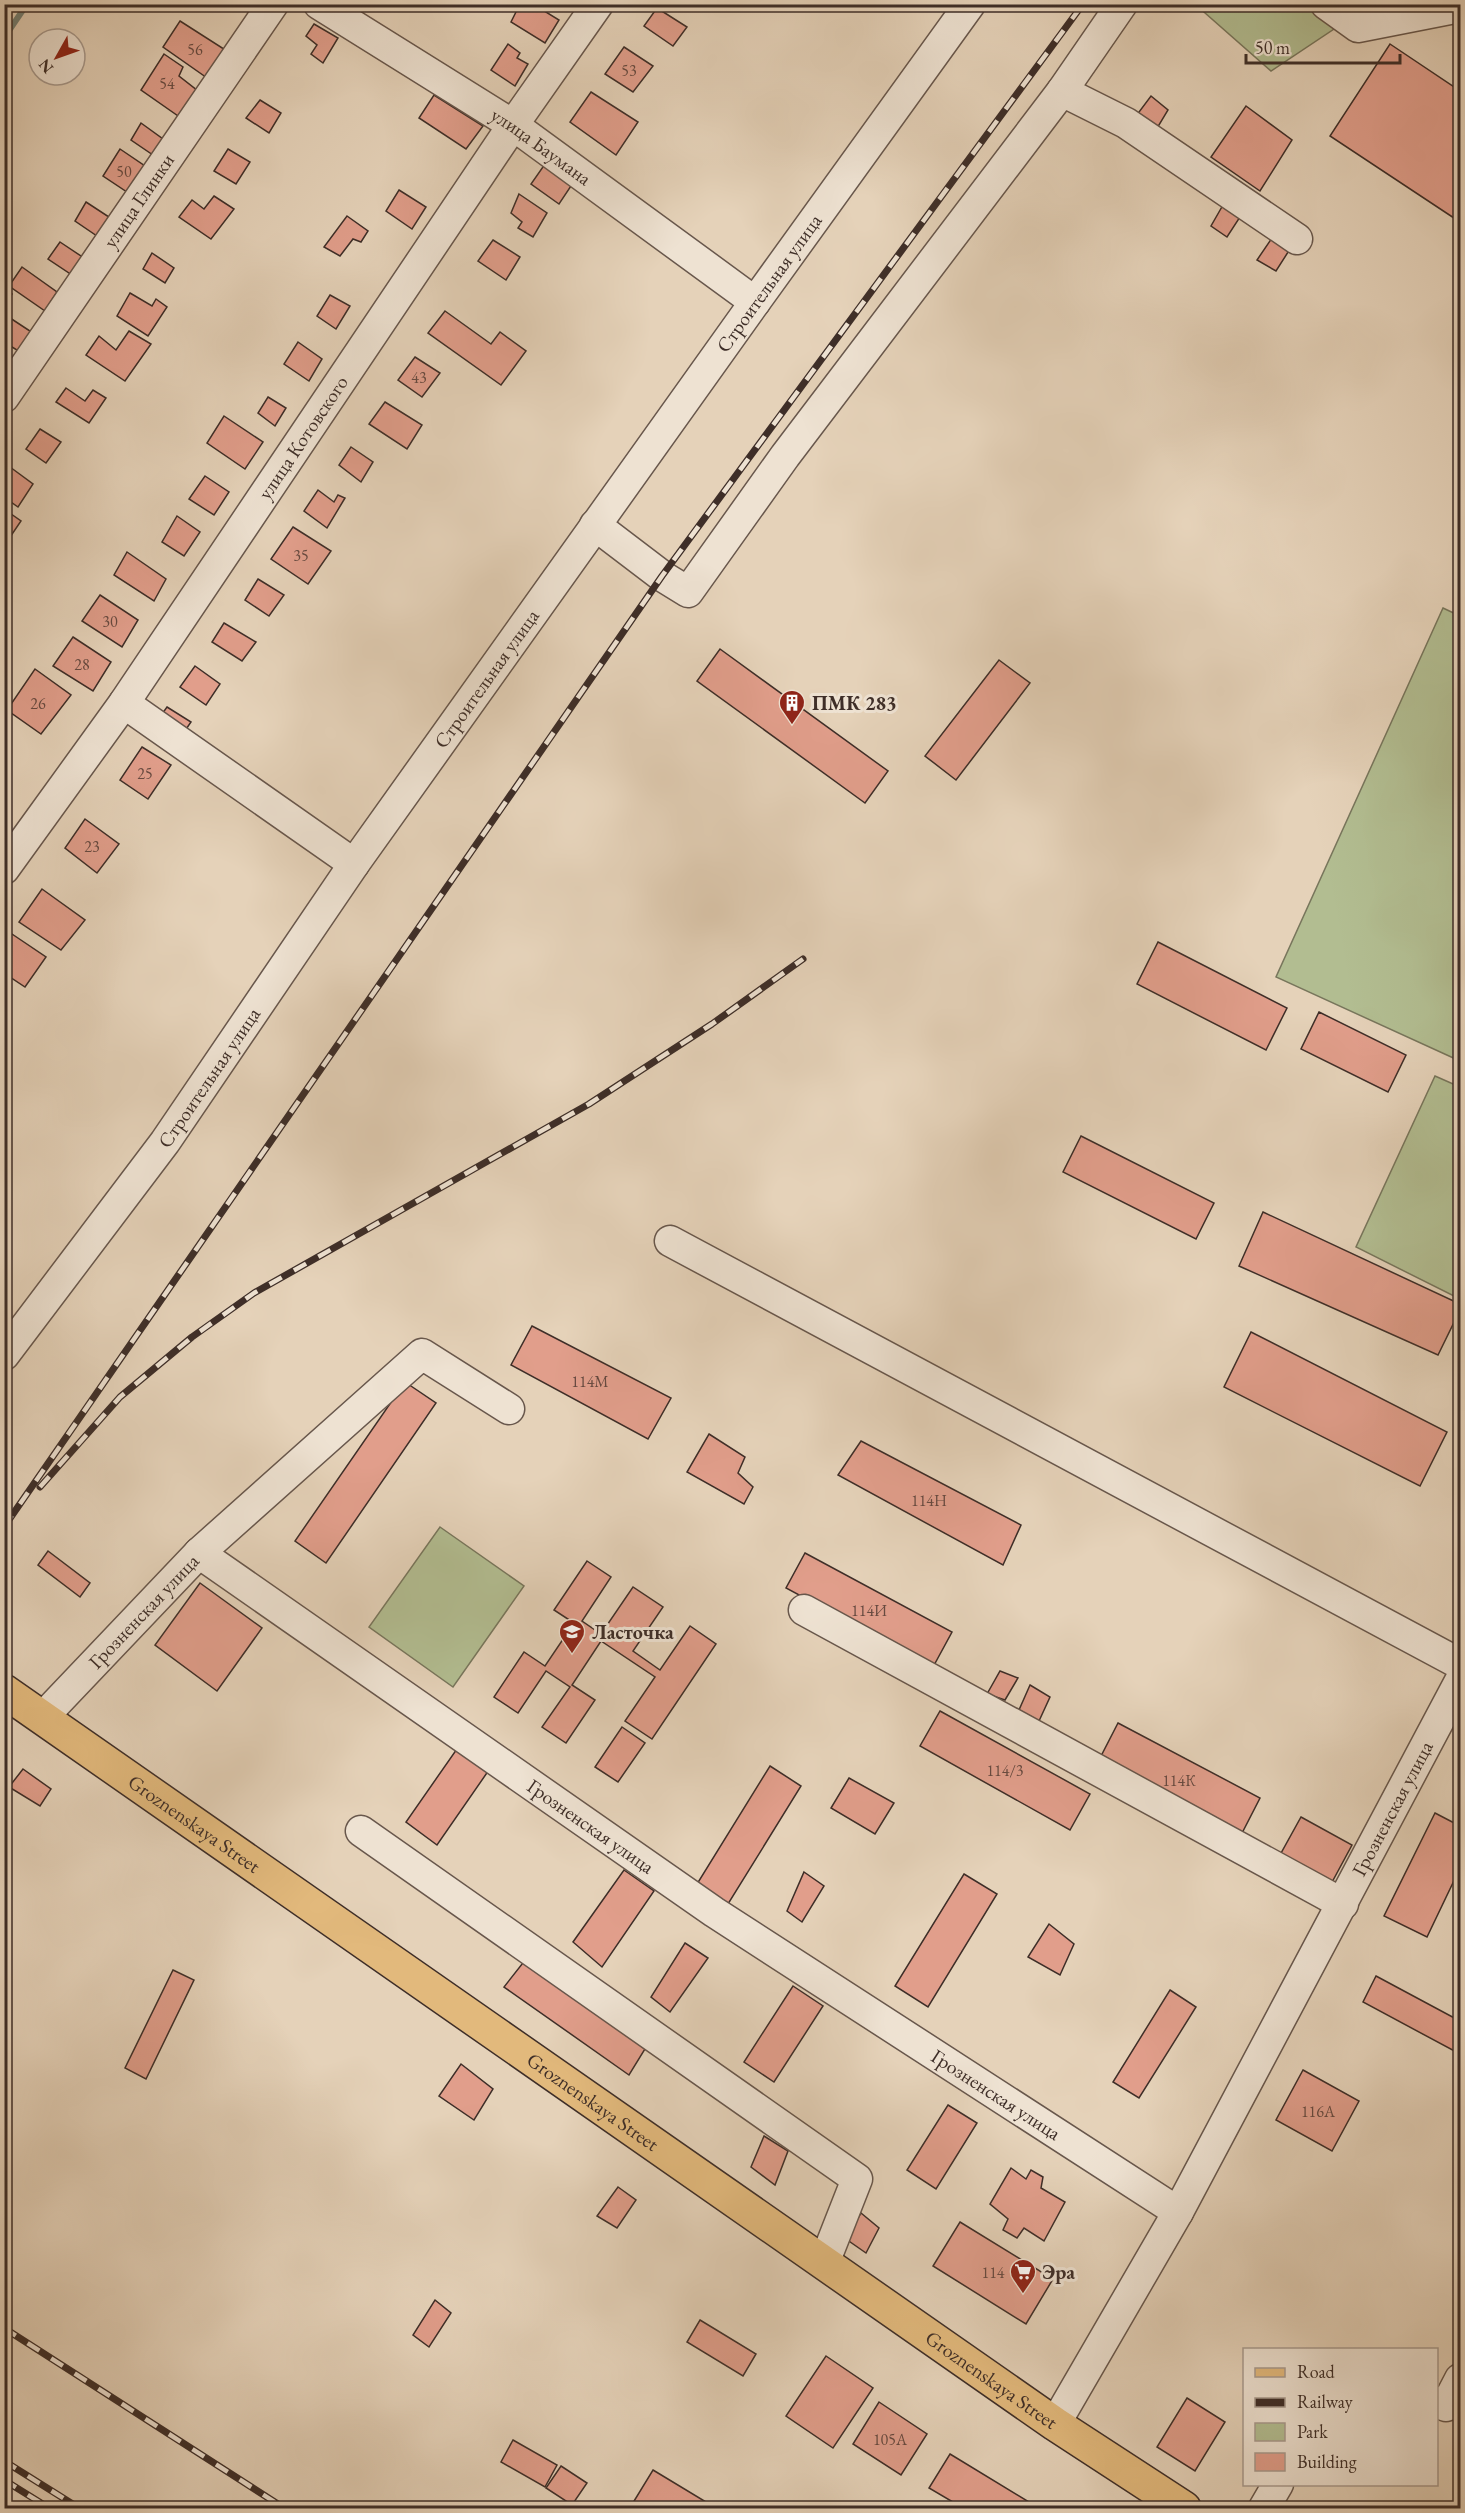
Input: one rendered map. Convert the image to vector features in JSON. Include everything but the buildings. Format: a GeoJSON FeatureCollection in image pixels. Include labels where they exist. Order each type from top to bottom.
{"type":"FeatureCollection","features":[{"type":"Feature","properties":{"kind":"main road","name":"Groznenskaya Street"},"geometry":{"type":"LineString","coordinates":[[4,1691],[1055,2424],[1184,2508]]}},
{"type":"Feature","properties":{"kind":"street","name":"улица Глинки"},"geometry":{"type":"LineString","coordinates":[[4,397],[273,4]]}},
{"type":"Feature","properties":{"kind":"street","name":"улица Баумана"},"geometry":{"type":"LineString","coordinates":[[319,4],[513,125],[754,302]]}},
{"type":"Feature","properties":{"kind":"street","name":"улица Котовского"},"geometry":{"type":"LineString","coordinates":[[4,869],[124,703],[513,125],[598,4]]}},
{"type":"Feature","properties":{"kind":"street","name":"Строительная улица"},"geometry":{"type":"LineString","coordinates":[[4,1355],[165,1142],[354,864],[754,302],[970,4]]}},
{"type":"Feature","properties":{"kind":"street"},"geometry":{"type":"LineString","coordinates":[[595,525],[662,576],[688,592],[792,446],[1062,91],[1122,4]]}},
{"type":"Feature","properties":{"kind":"street"},"geometry":{"type":"LineString","coordinates":[[1326,4],[1358,27],[1461,7]]}},
{"type":"Feature","properties":{"kind":"street"},"geometry":{"type":"LineString","coordinates":[[1062,91],[1126,123],[1297,239]]}},
{"type":"Feature","properties":{"kind":"street"},"geometry":{"type":"LineString","coordinates":[[124,703],[354,864]]}},
{"type":"Feature","properties":{"kind":"street"},"geometry":{"type":"LineString","coordinates":[[670,1241],[1461,1664]]}},
{"type":"Feature","properties":{"kind":"street"},"geometry":{"type":"LineString","coordinates":[[200,1553],[422,1354],[509,1409]]}},
{"type":"Feature","properties":{"kind":"street","name":"Грозненская улица"},"geometry":{"type":"LineString","coordinates":[[44,1717],[200,1553],[714,1912],[1178,2212]]}},
{"type":"Feature","properties":{"kind":"street"},"geometry":{"type":"LineString","coordinates":[[804,1610],[1342,1904]]}},
{"type":"Feature","properties":{"kind":"street","name":"Грозненская улица"},"geometry":{"type":"LineString","coordinates":[[1055,2424],[1178,2212],[1461,1681]]}},
{"type":"Feature","properties":{"kind":"street"},"geometry":{"type":"LineString","coordinates":[[361,1831],[858,2179],[824,2263]]}},
{"type":"Feature","properties":{"kind":"street"},"geometry":{"type":"LineString","coordinates":[[1438,2402],[1446,2406],[1461,2379]]}},
{"type":"Feature","properties":{"kind":"street"},"geometry":{"type":"LineString","coordinates":[[1264,2508],[1277,2486]]}},
{"type":"Feature","properties":{"kind":"green space"},"geometry":{"type":"Polygon","coordinates":[[[1196,5],[1370,5],[1271,71],[1196,5]]]}},
{"type":"Feature","properties":{"kind":"green space"},"geometry":{"type":"Polygon","coordinates":[[[1443,608],[1460,616],[1460,1061],[1276,977],[1443,608]]]}},
{"type":"Feature","properties":{"kind":"green space"},"geometry":{"type":"Polygon","coordinates":[[[1435,1076],[1460,1087],[1460,1299],[1356,1247],[1435,1076]]]}},
{"type":"Feature","properties":{"kind":"green space"},"geometry":{"type":"Polygon","coordinates":[[[440,1527],[524,1586],[453,1687],[369,1627],[440,1527]]]}},
{"type":"Feature","properties":{"kind":"waterway"},"geometry":{"type":"LineString","coordinates":[[4,38],[27,4]]}},
{"type":"Feature","properties":{"kind":"railway"},"geometry":{"type":"LineString","coordinates":[[4,1527],[662,576],[1083,4]]}},
{"type":"Feature","properties":{"kind":"railway"},"geometry":{"type":"LineString","coordinates":[[40,1487],[120,1397],[192,1337],[254,1293],[589,1104],[712,1024],[803,959]]}},
{"type":"Feature","properties":{"kind":"railway"},"geometry":{"type":"LineString","coordinates":[[4,2328],[284,2508]]}},
{"type":"Feature","properties":{"kind":"railway"},"geometry":{"type":"LineString","coordinates":[[4,2461],[79,2508]]}},
{"type":"Feature","properties":{"kind":"railway"},"geometry":{"type":"LineString","coordinates":[[4,2480],[49,2508]]}},
{"type":"Feature","properties":{"kind":"place","name":"ПМК 283"},"geometry":{"type":"Point","coordinates":[792,726]}},
{"type":"Feature","properties":{"kind":"place","name":"Ласточка"},"geometry":{"type":"Point","coordinates":[572,1655]}},
{"type":"Feature","properties":{"kind":"place","name":"Эра"},"geometry":{"type":"Point","coordinates":[1023,2295]}}]}
